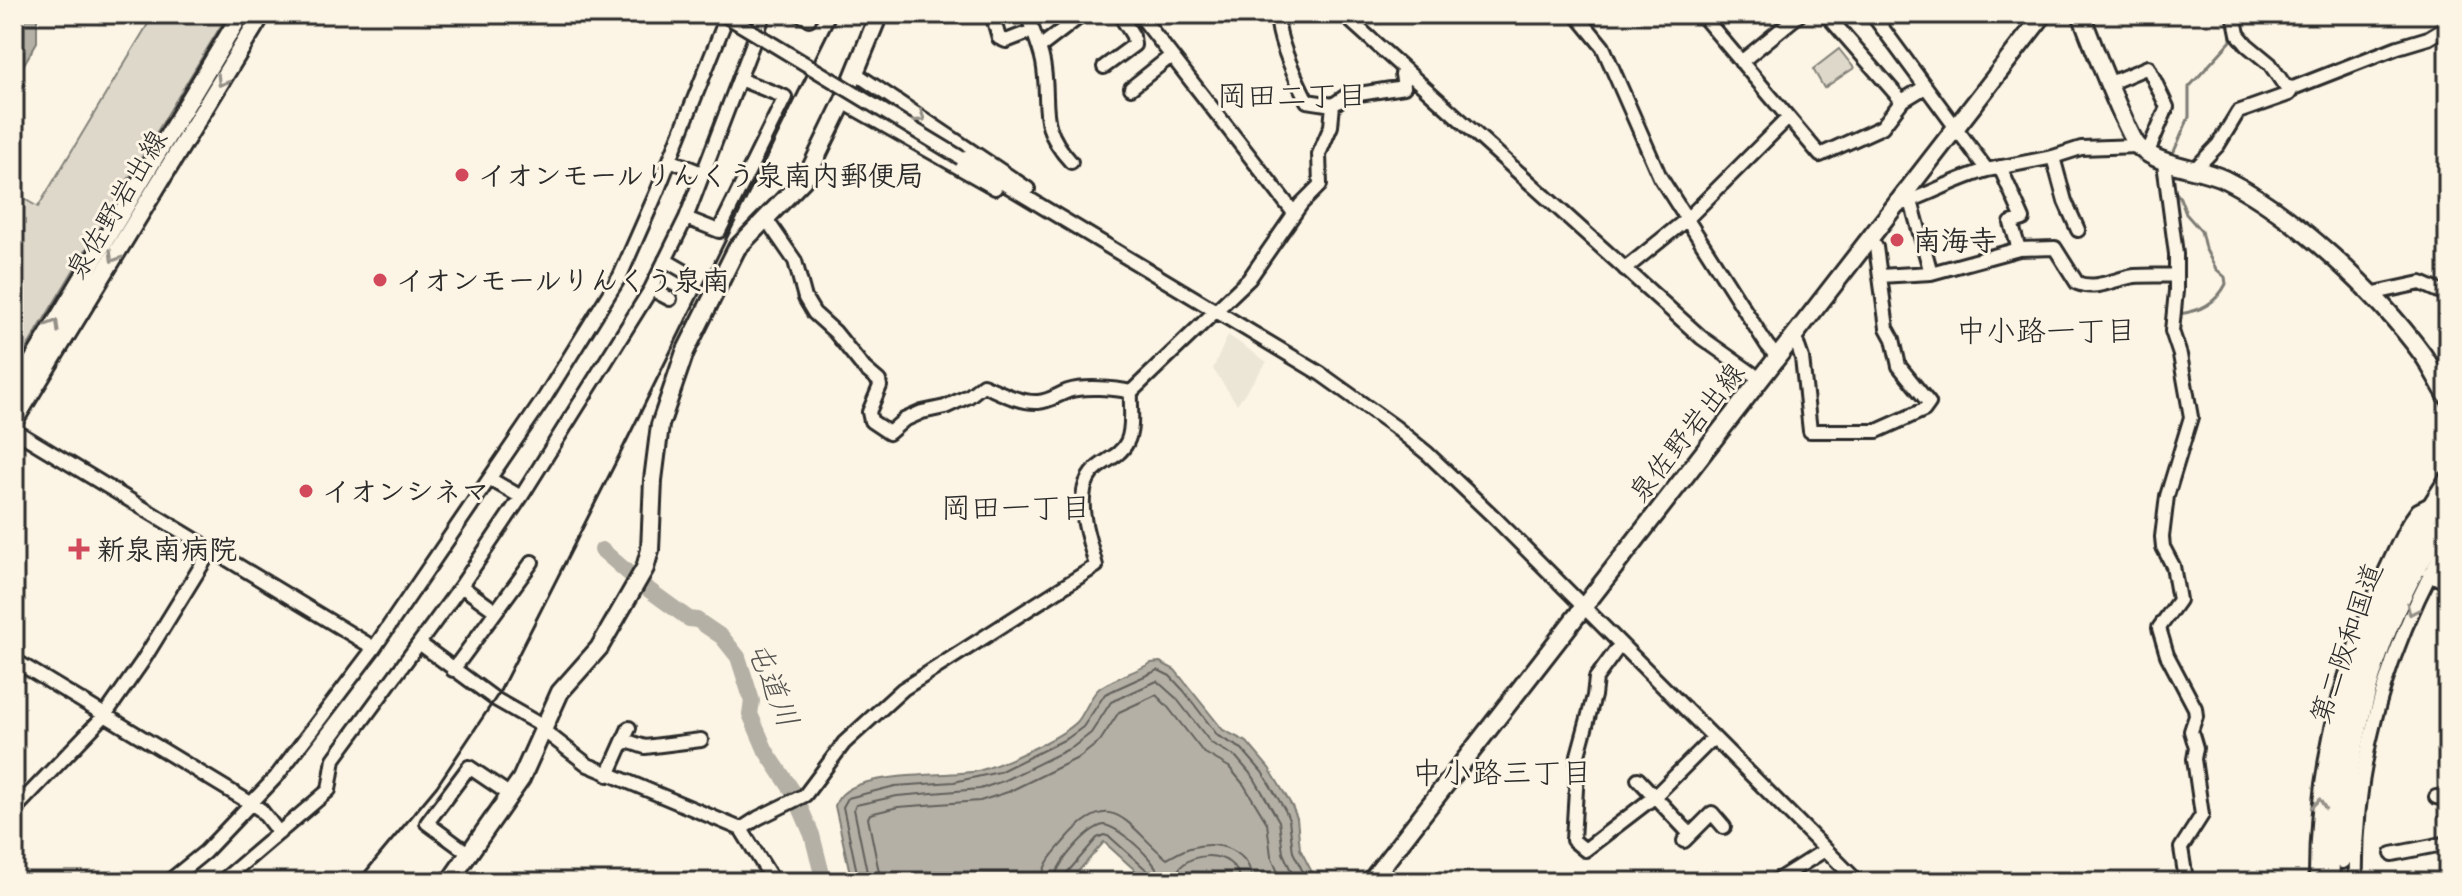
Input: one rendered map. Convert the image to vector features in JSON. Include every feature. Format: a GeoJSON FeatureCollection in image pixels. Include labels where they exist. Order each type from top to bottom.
{"type":"FeatureCollection","features":[{"type":"Feature","properties":{"kind":"highway","name":"第二阪和国道"},"geometry":{"type":"LineString","coordinates":[[2342,882],[2344,809],[2362,710],[2386,634],[2442,508],[2448,481]]}},
{"type":"Feature","properties":{"kind":"highway","name":"第二阪和国道"},"geometry":{"type":"LineString","coordinates":[[2330,882],[2331,820],[2349,706],[2391,588],[2410,547],[2442,508]]}},
{"type":"Feature","properties":{"kind":"main road","name":"泉佐野岩出線"},"geometry":{"type":"LineString","coordinates":[[14,392],[241,14]]}},
{"type":"Feature","properties":{"kind":"main road","name":"泉佐野岩出線"},"geometry":{"type":"LineString","coordinates":[[14,421],[262,14]]}},
{"type":"Feature","properties":{"kind":"main road"},"geometry":{"type":"LineString","coordinates":[[449,882],[521,779],[560,692],[599,648],[645,568],[650,550],[653,480],[660,425],[680,365],[733,254],[803,180],[812,166],[843,102],[879,14]]}},
{"type":"Feature","properties":{"kind":"main road","name":"泉佐野岩出線"},"geometry":{"type":"LineString","coordinates":[[1370,882],[1794,335],[1870,239],[1903,203],[1955,125],[2044,14]]}},
{"type":"Feature","properties":{"kind":"main road"},"geometry":{"type":"LineString","coordinates":[[2081,14],[2142,149],[2164,163],[2222,178],[2297,228],[2370,294],[2424,357],[2448,397]]}},
{"type":"Feature","properties":{"kind":"street"},"geometry":{"type":"LineString","coordinates":[[168,882],[205,852],[276,777],[374,648],[545,397],[620,276],[670,160],[726,14],[1321,374],[1395,427],[1485,508],[1858,882]]}},
{"type":"Feature","properties":{"kind":"street"},"geometry":{"type":"LineString","coordinates":[[221,882],[329,790],[334,759],[461,586],[521,497],[651,289],[686,218],[764,14]]}},
{"type":"Feature","properties":{"kind":"street"},"geometry":{"type":"LineString","coordinates":[[992,14],[999,38],[1006,41],[1032,31]]}},
{"type":"Feature","properties":{"kind":"street"},"geometry":{"type":"LineString","coordinates":[[1027,14],[1043,61],[1047,123],[1052,139],[1071,162]]}},
{"type":"Feature","properties":{"kind":"street"},"geometry":{"type":"LineString","coordinates":[[1044,44],[1083,14]]}},
{"type":"Feature","properties":{"kind":"street"},"geometry":{"type":"LineString","coordinates":[[1104,67],[1134,45],[1133,36],[1123,20],[1125,14]]}},
{"type":"Feature","properties":{"kind":"street"},"geometry":{"type":"LineString","coordinates":[[1139,14],[1294,213]]}},
{"type":"Feature","properties":{"kind":"street"},"geometry":{"type":"LineString","coordinates":[[1278,14],[1277,29],[1307,101],[1333,105],[1354,94],[1404,87],[1402,74],[1406,71]]}},
{"type":"Feature","properties":{"kind":"street"},"geometry":{"type":"LineString","coordinates":[[1343,14],[1702,338],[1760,379]]}},
{"type":"Feature","properties":{"kind":"street"},"geometry":{"type":"LineString","coordinates":[[1576,14],[1603,47],[1660,177],[1777,357]]}},
{"type":"Feature","properties":{"kind":"street"},"geometry":{"type":"LineString","coordinates":[[1701,14],[1820,155],[1882,127],[1902,101],[1925,87]]}},
{"type":"Feature","properties":{"kind":"street"},"geometry":{"type":"LineString","coordinates":[[1826,14],[1902,101]]}},
{"type":"Feature","properties":{"kind":"street"},"geometry":{"type":"LineString","coordinates":[[1872,14],[1925,87],[1993,168],[2023,219],[2011,223],[2019,249]]}},
{"type":"Feature","properties":{"kind":"street"},"geometry":{"type":"LineString","coordinates":[[2234,14],[2238,34],[2270,64],[2285,86],[2293,88]]}},
{"type":"Feature","properties":{"kind":"street"},"geometry":{"type":"LineString","coordinates":[[1741,62],[1799,15]]}},
{"type":"Feature","properties":{"kind":"street"},"geometry":{"type":"LineString","coordinates":[[2195,169],[2218,145],[2238,112],[2289,94],[2293,88],[2398,47],[2428,38],[2448,26]]}},
{"type":"Feature","properties":{"kind":"street"},"geometry":{"type":"LineString","coordinates":[[1131,88],[1171,56]]}},
{"type":"Feature","properties":{"kind":"street"},"geometry":{"type":"LineString","coordinates":[[1931,273],[1903,203],[1949,182],[1993,168],[2053,157],[2081,148],[2142,149],[2167,107],[2148,67],[2110,83]]}},
{"type":"Feature","properties":{"kind":"street"},"geometry":{"type":"LineString","coordinates":[[855,73],[1030,190],[1046,208]]}},
{"type":"Feature","properties":{"kind":"street"},"geometry":{"type":"LineString","coordinates":[[686,218],[719,231],[785,97],[739,79]]}},
{"type":"Feature","properties":{"kind":"street"},"geometry":{"type":"LineString","coordinates":[[843,102],[1020,201],[1046,208]]}},
{"type":"Feature","properties":{"kind":"street"},"geometry":{"type":"LineString","coordinates":[[741,829],[805,795],[844,743],[903,689],[1096,566],[1083,510],[1085,487],[1098,465],[1126,446],[1130,436],[1131,392],[1249,279],[1294,213],[1320,185],[1319,154],[1331,126],[1333,105]]}},
{"type":"Feature","properties":{"kind":"street"},"geometry":{"type":"LineString","coordinates":[[1625,269],[1687,219],[1788,118]]}},
{"type":"Feature","properties":{"kind":"street"},"geometry":{"type":"LineString","coordinates":[[2053,157],[2065,201],[2078,230]]}},
{"type":"Feature","properties":{"kind":"street"},"geometry":{"type":"LineString","coordinates":[[670,160],[702,173]]}},
{"type":"Feature","properties":{"kind":"street"},"geometry":{"type":"LineString","coordinates":[[2164,163],[2176,254],[2172,331],[2180,355],[2191,417],[2167,496],[2162,537],[2163,547],[2173,566],[2179,600],[2159,628],[2167,655],[2195,708],[2191,731],[2196,748],[2194,759],[2202,815],[2181,848],[2185,873],[2182,882]]}},
{"type":"Feature","properties":{"kind":"street"},"geometry":{"type":"LineString","coordinates":[[766,219],[795,261],[805,298],[814,313],[879,381],[880,386],[869,412],[871,421],[889,433],[904,420],[945,407],[969,396],[983,385],[1021,400],[1036,402],[1056,398],[1070,390],[1111,387],[1131,392]]}},
{"type":"Feature","properties":{"kind":"street"},"geometry":{"type":"LineString","coordinates":[[1794,335],[1802,358],[1810,431],[1877,431],[1924,410],[1929,403],[1899,366],[1893,339],[1887,328],[1876,247],[1870,239]]}},
{"type":"Feature","properties":{"kind":"street"},"geometry":{"type":"LineString","coordinates":[[1880,276],[1931,273],[2019,249],[2055,248],[2077,283],[2084,286],[2133,276],[2175,275]]}},
{"type":"Feature","properties":{"kind":"street"},"geometry":{"type":"LineString","coordinates":[[665,260],[684,271]]}},
{"type":"Feature","properties":{"kind":"street"},"geometry":{"type":"LineString","coordinates":[[2370,294],[2421,283],[2448,295]]}},
{"type":"Feature","properties":{"kind":"street"},"geometry":{"type":"LineString","coordinates":[[651,289],[670,299]]}},
{"type":"Feature","properties":{"kind":"street"},"geometry":{"type":"LineString","coordinates":[[14,430],[374,648]]}},
{"type":"Feature","properties":{"kind":"street"},"geometry":{"type":"LineString","coordinates":[[490,479],[521,497]]}},
{"type":"Feature","properties":{"kind":"street"},"geometry":{"type":"LineString","coordinates":[[2316,882],[2320,792],[2346,672],[2362,623],[2408,524],[2418,510],[2442,508]]}},
{"type":"Feature","properties":{"kind":"street"},"geometry":{"type":"LineString","coordinates":[[2356,882],[2360,796],[2374,720],[2395,649],[2429,574],[2448,541]]}},
{"type":"Feature","properties":{"kind":"street"},"geometry":{"type":"LineString","coordinates":[[14,810],[105,715],[142,662],[211,550]]}},
{"type":"Feature","properties":{"kind":"street"},"geometry":{"type":"LineString","coordinates":[[453,670],[532,562]]}},
{"type":"Feature","properties":{"kind":"street"},"geometry":{"type":"LineString","coordinates":[[2429,574],[2448,583]]}},
{"type":"Feature","properties":{"kind":"street"},"geometry":{"type":"LineString","coordinates":[[461,586],[494,610]]}},
{"type":"Feature","properties":{"kind":"street"},"geometry":{"type":"LineString","coordinates":[[419,643],[495,699],[544,729],[588,765],[741,829],[774,882]]}},
{"type":"Feature","properties":{"kind":"street"},"geometry":{"type":"LineString","coordinates":[[1620,645],[1596,678],[1578,755],[1573,840],[1585,850],[1654,797],[1713,738]]}},
{"type":"Feature","properties":{"kind":"street"},"geometry":{"type":"LineString","coordinates":[[14,660],[252,804],[261,810],[279,833]]}},
{"type":"Feature","properties":{"kind":"street"},"geometry":{"type":"LineString","coordinates":[[608,775],[626,734],[645,747],[701,740]]}},
{"type":"Feature","properties":{"kind":"street"},"geometry":{"type":"LineString","coordinates":[[468,853],[427,823],[469,767],[509,794]]}},
{"type":"Feature","properties":{"kind":"street"},"geometry":{"type":"LineString","coordinates":[[1638,779],[1687,838],[1712,813],[1724,827]]}},
{"type":"Feature","properties":{"kind":"street"},"geometry":{"type":"LineString","coordinates":[[2392,854],[2448,843]]}},
{"type":"Feature","properties":{"kind":"street"},"geometry":{"type":"LineString","coordinates":[[1774,882],[1825,850]]}},
{"type":"Feature","properties":{"kind":"shaded area"},"geometry":{"type":"Polygon","coordinates":[[[154,14],[228,14],[14,369],[14,193],[38,207],[154,14]]]}},
{"type":"Feature","properties":{"kind":"shaded area"},"geometry":{"type":"Polygon","coordinates":[[[1839,49],[1854,68],[1824,88],[1813,69],[1839,49]]]}},
{"type":"Feature","properties":{"kind":"shaded area"},"geometry":{"type":"Polygon","coordinates":[[[1228,335],[1267,362],[1237,404],[1213,369],[1228,335]]]}},
{"type":"Feature","properties":{"kind":"water"},"geometry":{"type":"Polygon","coordinates":[[[14,14],[37,14],[37,42],[14,81],[14,14]]]}},
{"type":"Feature","properties":{"kind":"water"},"geometry":{"type":"Polygon","coordinates":[[[1160,662],[1175,670],[1223,730],[1247,742],[1269,768],[1292,806],[1297,818],[1300,849],[1317,882],[1225,882],[1209,875],[1178,883],[1148,882],[1104,842],[1069,882],[852,882],[835,806],[843,794],[857,785],[876,780],[978,771],[1000,763],[1044,743],[1077,722],[1101,687],[1151,663],[1160,662]]]}},
{"type":"Feature","properties":{"kind":"waterway"},"geometry":{"type":"LineString","coordinates":[[2172,156],[2189,117],[2189,87],[2231,41],[2230,24]]}},
{"type":"Feature","properties":{"kind":"waterway"},"geometry":{"type":"LineString","coordinates":[[2171,186],[2186,214],[2201,231],[2205,248],[2216,269],[2225,277],[2226,284],[2206,306],[2178,314]]}},
{"type":"Feature","properties":{"kind":"waterway","name":"屯道川"},"geometry":{"type":"LineString","coordinates":[[602,550],[632,576]]}},
{"type":"Feature","properties":{"kind":"waterway","name":"屯道川"},"geometry":{"type":"LineString","coordinates":[[645,587],[689,619],[697,620],[722,637],[738,657],[752,701],[750,714],[766,751],[794,793],[812,835],[824,882]]}},
{"type":"Feature","properties":{"kind":"railway"},"geometry":{"type":"LineString","coordinates":[[357,882],[437,786],[499,693],[837,14]]}},
{"type":"Feature","properties":{"kind":"place","name":"イオンモールりんくう泉南内郵便局"},"geometry":{"type":"Point","coordinates":[462,175]}},
{"type":"Feature","properties":{"kind":"place","name":"南海寺"},"geometry":{"type":"Point","coordinates":[1897,240]}},
{"type":"Feature","properties":{"kind":"place","name":"イオンモールりんくう泉南"},"geometry":{"type":"Point","coordinates":[380,280]}},
{"type":"Feature","properties":{"kind":"place","name":"イオンシネマ"},"geometry":{"type":"Point","coordinates":[306,491]}},
{"type":"Feature","properties":{"kind":"place","name":"新泉南病院"},"geometry":{"type":"Point","coordinates":[79,549]}},
{"type":"Feature","properties":{"kind":"district","name":"岡田二丁目"},"geometry":{"type":"Point","coordinates":[1292,96]}},
{"type":"Feature","properties":{"kind":"district","name":"中小路一丁目"},"geometry":{"type":"Point","coordinates":[2046,331]}},
{"type":"Feature","properties":{"kind":"district","name":"岡田一丁目"},"geometry":{"type":"Point","coordinates":[1016,508]}},
{"type":"Feature","properties":{"kind":"district","name":"中小路三丁目"},"geometry":{"type":"Point","coordinates":[1502,773]}}]}
